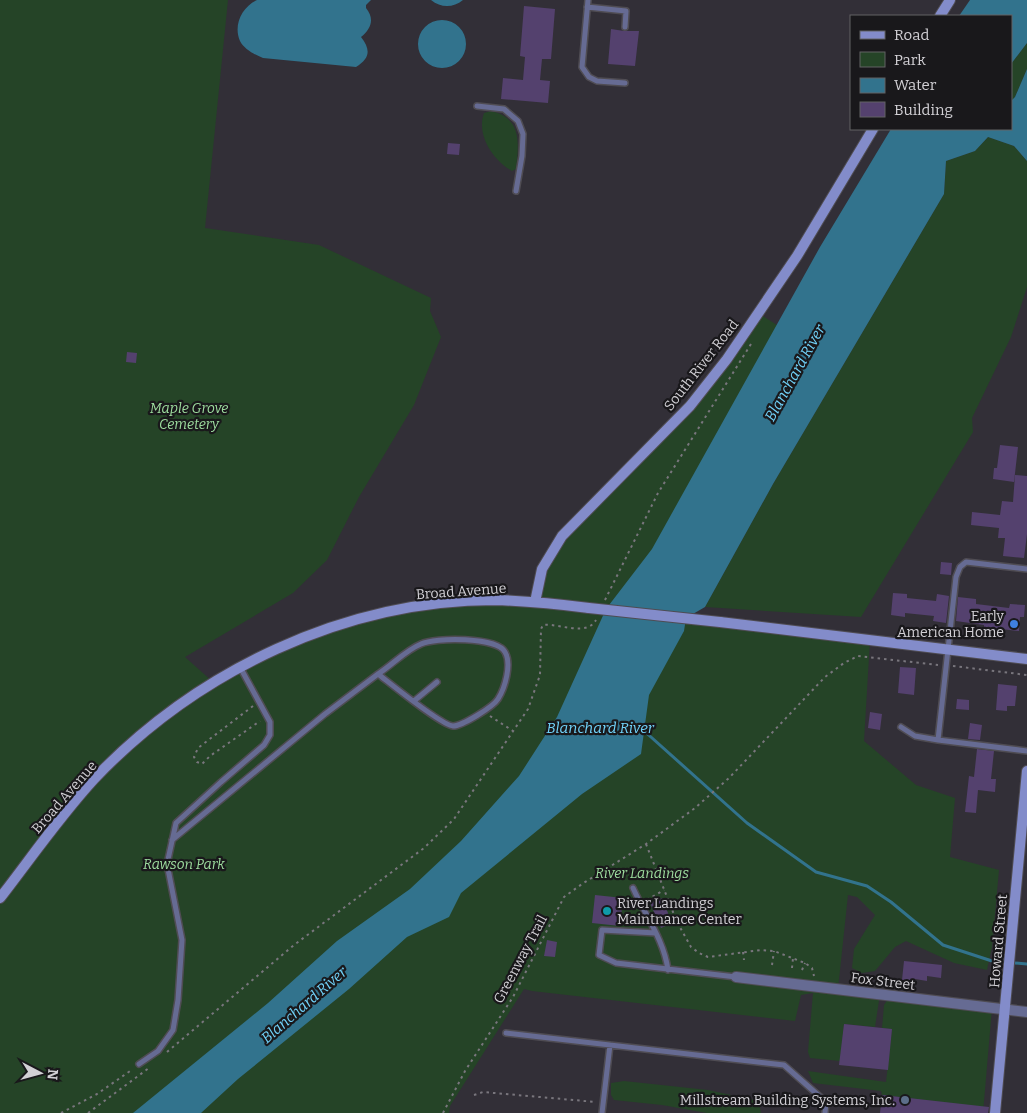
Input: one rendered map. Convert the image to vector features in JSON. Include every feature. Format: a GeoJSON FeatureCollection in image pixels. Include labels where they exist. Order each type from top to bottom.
{"type":"FeatureCollection","features":[{"type":"Feature","properties":{"kind":"main road"},"geometry":{"type":"LineString","coordinates":[[941,15],[950,0]]}},
{"type":"Feature","properties":{"kind":"main road","name":"South River Road"},"geometry":{"type":"LineString","coordinates":[[535,602],[542,569],[562,536],[690,406],[740,339],[797,256],[872,130]]}},
{"type":"Feature","properties":{"kind":"main road","name":"Broad Avenue"},"geometry":{"type":"LineString","coordinates":[[0,898],[65,814],[95,779],[178,706],[213,682],[282,646],[318,632],[378,615],[409,608],[463,602],[494,600],[535,602],[720,622],[1027,660]]}},
{"type":"Feature","properties":{"kind":"main road","name":"Howard Street"},"geometry":{"type":"LineString","coordinates":[[995,1113],[1027,771]]}},
{"type":"Feature","properties":{"kind":"street","name":"Fox Street"},"geometry":{"type":"LineString","coordinates":[[736,977],[1027,1012]]}},
{"type":"Feature","properties":{"kind":"lane"},"geometry":{"type":"LineString","coordinates":[[588,0],[582,67],[589,77],[597,81],[625,84]]}},
{"type":"Feature","properties":{"kind":"lane"},"geometry":{"type":"LineString","coordinates":[[587,7],[626,11],[625,27]]}},
{"type":"Feature","properties":{"kind":"lane"},"geometry":{"type":"LineString","coordinates":[[477,106],[504,109],[518,121],[522,134],[522,156],[516,191]]}},
{"type":"Feature","properties":{"kind":"lane"},"geometry":{"type":"LineString","coordinates":[[938,740],[956,577],[960,567],[966,562],[1027,569]]}},
{"type":"Feature","properties":{"kind":"lane"},"geometry":{"type":"LineString","coordinates":[[172,840],[326,714],[378,674],[418,645],[428,641],[457,640],[490,643],[505,650],[508,659],[505,680],[497,700],[466,722],[454,726],[438,720],[378,674]]}},
{"type":"Feature","properties":{"kind":"lane"},"geometry":{"type":"LineString","coordinates":[[139,1064],[158,1051],[173,1030],[178,1000],[182,940],[167,864],[176,823],[264,745],[270,735],[270,722],[240,667]]}},
{"type":"Feature","properties":{"kind":"lane"},"geometry":{"type":"LineString","coordinates":[[414,701],[437,682]]}},
{"type":"Feature","properties":{"kind":"lane"},"geometry":{"type":"LineString","coordinates":[[901,727],[915,736],[1027,751]]}},
{"type":"Feature","properties":{"kind":"lane"},"geometry":{"type":"LineString","coordinates":[[633,888],[656,933],[668,970]]}},
{"type":"Feature","properties":{"kind":"lane"},"geometry":{"type":"LineString","coordinates":[[656,933],[602,930],[599,955],[616,963],[736,977]]}},
{"type":"Feature","properties":{"kind":"lane"},"geometry":{"type":"LineString","coordinates":[[506,1033],[784,1065],[826,1102],[825,1113]]}},
{"type":"Feature","properties":{"kind":"lane"},"geometry":{"type":"LineString","coordinates":[[602,1113],[610,1045]]}},
{"type":"Feature","properties":{"kind":"path"},"geometry":{"type":"LineString","coordinates":[[602,607],[658,493],[751,344],[740,339]]}},
{"type":"Feature","properties":{"kind":"path"},"geometry":{"type":"LineString","coordinates":[[162,1056],[294,945],[424,848],[454,819],[528,709],[540,675],[540,629],[543,625],[579,629],[588,628],[594,623],[598,615]]}},
{"type":"Feature","properties":{"kind":"path","name":"Greenway Trail"},"geometry":{"type":"LineString","coordinates":[[443,1113],[465,1071],[513,997],[564,897],[646,844],[695,808],[729,778],[825,677],[844,663],[858,656],[1027,675]]}},
{"type":"Feature","properties":{"kind":"path"},"geometry":{"type":"LineString","coordinates":[[259,702],[198,748],[194,756],[196,762],[202,764],[210,756],[266,716]]}},
{"type":"Feature","properties":{"kind":"path"},"geometry":{"type":"LineString","coordinates":[[497,721],[513,732]]}},
{"type":"Feature","properties":{"kind":"path"},"geometry":{"type":"LineString","coordinates":[[646,844],[677,922],[691,947],[708,957],[774,950],[804,962],[812,968],[815,987]]}},
{"type":"Feature","properties":{"kind":"path"},"geometry":{"type":"LineString","coordinates":[[640,904],[664,890]]}},
{"type":"Feature","properties":{"kind":"path"},"geometry":{"type":"LineString","coordinates":[[772,965],[774,950]]}},
{"type":"Feature","properties":{"kind":"path"},"geometry":{"type":"LineString","coordinates":[[743,952],[744,960]]}},
{"type":"Feature","properties":{"kind":"path"},"geometry":{"type":"LineString","coordinates":[[792,968],[793,958]]}},
{"type":"Feature","properties":{"kind":"path"},"geometry":{"type":"LineString","coordinates":[[802,970],[804,962]]}},
{"type":"Feature","properties":{"kind":"path"},"geometry":{"type":"LineString","coordinates":[[88,1113],[155,1063]]}},
{"type":"Feature","properties":{"kind":"path"},"geometry":{"type":"LineString","coordinates":[[61,1113],[97,1094],[139,1064]]}},
{"type":"Feature","properties":{"kind":"path"},"geometry":{"type":"LineString","coordinates":[[474,1095],[483,1092],[604,1103]]}},
{"type":"Feature","properties":{"kind":"green space"},"geometry":{"type":"Polygon","coordinates":[[[0,0],[228,0],[205,228],[319,245],[431,298],[430,311],[441,337],[414,405],[359,497],[327,560],[293,593],[185,657],[213,682],[318,632],[409,608],[535,602],[542,569],[562,536],[690,406],[758,313],[810,346],[662,615],[870,640],[864,741],[916,785],[955,798],[950,857],[999,870],[992,947],[987,970],[954,963],[906,941],[895,947],[875,971],[862,973],[852,968],[854,949],[875,915],[857,897],[848,895],[838,989],[880,994],[875,1027],[844,1024],[840,1061],[810,1058],[808,1052],[813,993],[801,995],[795,1021],[524,989],[450,1106],[449,1113],[0,1113],[0,0]]]}},
{"type":"Feature","properties":{"kind":"green space"},"geometry":{"type":"Polygon","coordinates":[[[1027,43],[1027,69],[1012,100],[1012,63],[1027,43]]]}},
{"type":"Feature","properties":{"kind":"green space"},"geometry":{"type":"Polygon","coordinates":[[[491,111],[501,114],[508,119],[516,133],[518,150],[516,169],[512,171],[498,160],[484,138],[482,121],[484,113],[491,111]]]}},
{"type":"Feature","properties":{"kind":"green space"},"geometry":{"type":"Polygon","coordinates":[[[988,137],[1014,146],[1027,161],[1027,287],[1011,337],[972,418],[973,432],[861,617],[705,607],[773,484],[944,194],[946,161],[975,151],[988,137]]]}},
{"type":"Feature","properties":{"kind":"green space"},"geometry":{"type":"Polygon","coordinates":[[[890,996],[992,1008],[983,1113],[977,1106],[882,1095],[881,1091],[813,1083],[808,1071],[886,1082],[892,1029],[882,1028],[884,1005],[890,996]]]}},
{"type":"Feature","properties":{"kind":"green space"},"geometry":{"type":"Polygon","coordinates":[[[624,1081],[708,1090],[754,1100],[759,1103],[761,1113],[707,1113],[662,1105],[614,1100],[611,1095],[611,1083],[624,1081]]]}},
{"type":"Feature","properties":{"kind":"water"},"geometry":{"type":"Polygon","coordinates":[[[257,0],[371,0],[366,5],[366,8],[369,12],[371,24],[361,37],[368,50],[368,54],[356,67],[263,58],[247,49],[240,41],[238,35],[240,17],[247,7],[257,0]]]}},
{"type":"Feature","properties":{"kind":"water"},"geometry":{"type":"Polygon","coordinates":[[[431,0],[463,0],[447,6],[431,0]]]}},
{"type":"Feature","properties":{"kind":"water"},"geometry":{"type":"Polygon","coordinates":[[[970,0],[1027,0],[1027,43],[1012,63],[1012,15],[960,15],[970,0]]]}},
{"type":"Feature","properties":{"kind":"water"},"geometry":{"type":"Polygon","coordinates":[[[442,20],[451,22],[459,27],[464,35],[466,44],[464,53],[459,61],[451,66],[442,68],[433,66],[425,61],[420,53],[418,44],[420,35],[425,27],[433,22],[442,20]]]}},
{"type":"Feature","properties":{"kind":"water","name":"Blanchard River"},"geometry":{"type":"Polygon","coordinates":[[[1027,69],[1027,161],[1014,146],[988,137],[975,151],[946,161],[944,194],[773,484],[705,607],[686,618],[684,631],[649,695],[641,754],[582,794],[461,893],[449,917],[407,937],[349,989],[238,1079],[201,1113],[133,1113],[268,1003],[337,941],[410,889],[461,841],[519,776],[557,717],[606,609],[652,549],[820,247],[890,130],[1012,130],[1012,100],[1027,69]]]}},
{"type":"Feature","properties":{"kind":"building"},"geometry":{"type":"Polygon","coordinates":[[[524,6],[555,9],[551,59],[542,59],[540,80],[550,81],[548,103],[501,99],[503,78],[523,80],[525,57],[520,56],[524,6]]]}},
{"type":"Feature","properties":{"kind":"building"},"geometry":{"type":"Polygon","coordinates":[[[611,29],[639,31],[635,66],[608,64],[611,29]]]}},
{"type":"Feature","properties":{"kind":"building"},"geometry":{"type":"Polygon","coordinates":[[[448,143],[460,144],[459,155],[447,154],[448,143]]]}},
{"type":"Feature","properties":{"kind":"building"},"geometry":{"type":"Polygon","coordinates":[[[127,352],[137,353],[136,363],[126,362],[127,352]]]}},
{"type":"Feature","properties":{"kind":"building"},"geometry":{"type":"Polygon","coordinates":[[[1000,445],[1018,447],[1014,482],[993,479],[994,468],[997,468],[1000,445]]]}},
{"type":"Feature","properties":{"kind":"building"},"geometry":{"type":"Polygon","coordinates":[[[1015,475],[1027,476],[1027,534],[1024,558],[1003,556],[1005,538],[998,538],[999,528],[971,525],[972,512],[1000,515],[1002,501],[1013,502],[1015,475]]]}},
{"type":"Feature","properties":{"kind":"building"},"geometry":{"type":"Polygon","coordinates":[[[941,562],[952,563],[951,575],[940,574],[941,562]]]}},
{"type":"Feature","properties":{"kind":"building"},"geometry":{"type":"Polygon","coordinates":[[[893,593],[907,594],[907,598],[936,601],[937,594],[949,596],[946,623],[933,621],[934,616],[905,613],[905,617],[891,615],[893,593]]]}},
{"type":"Feature","properties":{"kind":"building"},"geometry":{"type":"Polygon","coordinates":[[[958,597],[976,599],[976,604],[1009,608],[1010,604],[1025,605],[1024,617],[1020,617],[1019,631],[984,627],[984,625],[956,621],[958,597]]]}},
{"type":"Feature","properties":{"kind":"building"},"geometry":{"type":"Polygon","coordinates":[[[900,667],[916,668],[914,695],[898,693],[900,667]]]}},
{"type":"Feature","properties":{"kind":"building"},"geometry":{"type":"Polygon","coordinates":[[[998,684],[1017,686],[1015,706],[1007,706],[1007,711],[996,710],[998,684]]]}},
{"type":"Feature","properties":{"kind":"building"},"geometry":{"type":"Polygon","coordinates":[[[957,699],[969,700],[969,710],[956,709],[957,699]]]}},
{"type":"Feature","properties":{"kind":"building"},"geometry":{"type":"Polygon","coordinates":[[[870,712],[882,714],[880,730],[868,728],[870,712]]]}},
{"type":"Feature","properties":{"kind":"building"},"geometry":{"type":"Polygon","coordinates":[[[970,723],[982,725],[980,740],[968,739],[970,723]]]}},
{"type":"Feature","properties":{"kind":"building"},"geometry":{"type":"Polygon","coordinates":[[[977,749],[994,751],[991,779],[996,779],[995,792],[978,790],[976,813],[965,812],[969,776],[974,777],[977,749]]]}},
{"type":"Feature","properties":{"kind":"building","name":"River Landings Maintnance Center"},"geometry":{"type":"Polygon","coordinates":[[[595,895],[623,898],[620,926],[592,923],[595,895]]]}},
{"type":"Feature","properties":{"kind":"building"},"geometry":{"type":"Polygon","coordinates":[[[662,898],[672,923],[661,928],[650,903],[662,898]]]}},
{"type":"Feature","properties":{"kind":"building"},"geometry":{"type":"Polygon","coordinates":[[[547,940],[557,942],[555,957],[544,956],[547,940]]]}},
{"type":"Feature","properties":{"kind":"building"},"geometry":{"type":"Polygon","coordinates":[[[904,961],[942,965],[941,978],[927,976],[927,981],[915,979],[914,982],[902,980],[904,961]]]}},
{"type":"Feature","properties":{"kind":"building"},"geometry":{"type":"Polygon","coordinates":[[[844,1024],[892,1029],[888,1070],[839,1065],[844,1024]]]}},
{"type":"Feature","properties":{"kind":"building","name":"Millstream Building Systems, Inc."},"geometry":{"type":"Polygon","coordinates":[[[882,1095],[989,1107],[988,1113],[880,1113],[882,1095]]]}},
{"type":"Feature","properties":{"kind":"waterway"},"geometry":{"type":"LineString","coordinates":[[642,729],[747,823],[816,872],[867,886],[891,902],[943,945],[992,961],[1027,964]]}},
{"type":"Feature","properties":{"kind":"place","name":"Early American Home"},"geometry":{"type":"Point","coordinates":[1014,624]}},
{"type":"Feature","properties":{"kind":"place","name":"River Landings Maintnance Center"},"geometry":{"type":"Point","coordinates":[607,911]}},
{"type":"Feature","properties":{"kind":"place","name":"Millstream Building Systems, Inc."},"geometry":{"type":"Point","coordinates":[905,1100]}},
{"type":"Feature","properties":{"kind":"park label","name":"Maple Grove Cemetery"},"geometry":{"type":"Point","coordinates":[189,416]}},
{"type":"Feature","properties":{"kind":"park label","name":"Rawson Park"},"geometry":{"type":"Point","coordinates":[184,864]}},
{"type":"Feature","properties":{"kind":"park label","name":"River Landings"},"geometry":{"type":"Point","coordinates":[642,873]}}]}
